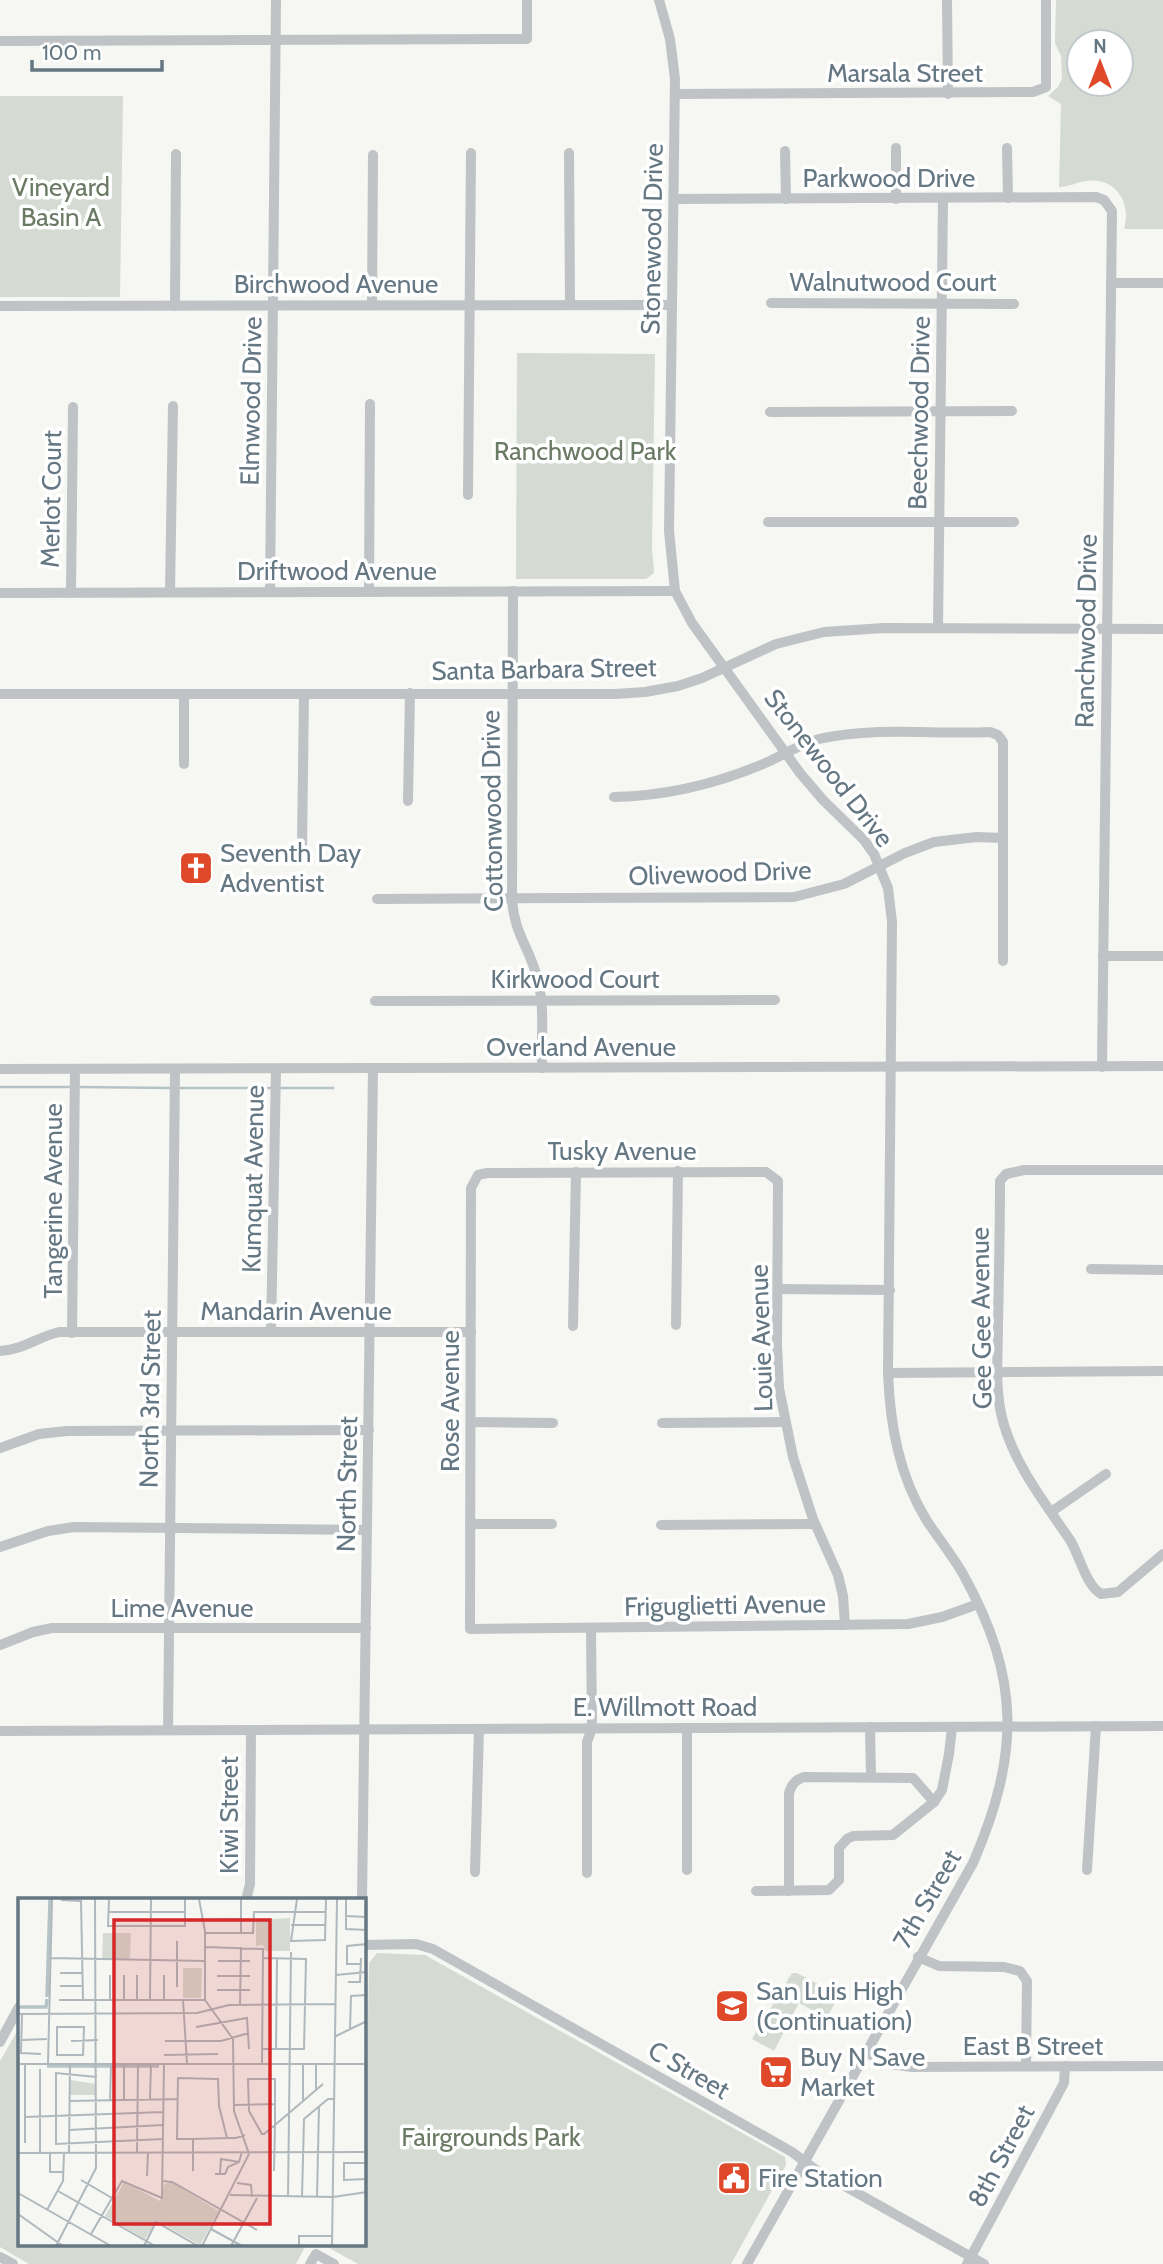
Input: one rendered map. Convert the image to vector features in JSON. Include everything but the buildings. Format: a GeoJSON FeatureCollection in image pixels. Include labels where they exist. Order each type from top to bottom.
{"type":"FeatureCollection","features":[{"type":"Feature","properties":{"kind":"street","name":"Elmwood Drive"},"geometry":{"type":"LineString","coordinates":[[270,592],[276,0]]}},
{"type":"Feature","properties":{"kind":"street"},"geometry":{"type":"LineString","coordinates":[[0,41],[527,39],[527,0]]}},
{"type":"Feature","properties":{"kind":"street","name":"Stonewood Drive"},"geometry":{"type":"LineString","coordinates":[[659,0],[670,39],[675,94],[669,531],[675,591],[692,622],[786,752],[823,800],[864,840],[880,865],[888,888],[891,911],[888,1374],[892,1425],[904,1473],[916,1500],[953,1557],[978,1604],[1000,1663],[1006,1690],[1008,1727]]}},
{"type":"Feature","properties":{"kind":"street"},"geometry":{"type":"LineString","coordinates":[[947,0],[948,94]]}},
{"type":"Feature","properties":{"kind":"street","name":"Marsala Street"},"geometry":{"type":"LineString","coordinates":[[675,94],[1034,92],[1046,87],[1046,0]]}},
{"type":"Feature","properties":{"kind":"street"},"geometry":{"type":"LineString","coordinates":[[896,148],[896,199]]}},
{"type":"Feature","properties":{"kind":"street"},"geometry":{"type":"LineString","coordinates":[[1007,148],[1008,198]]}},
{"type":"Feature","properties":{"kind":"street"},"geometry":{"type":"LineString","coordinates":[[785,151],[786,199]]}},
{"type":"Feature","properties":{"kind":"street"},"geometry":{"type":"LineString","coordinates":[[468,495],[471,153]]}},
{"type":"Feature","properties":{"kind":"street"},"geometry":{"type":"LineString","coordinates":[[569,153],[570,304]]}},
{"type":"Feature","properties":{"kind":"street"},"geometry":{"type":"LineString","coordinates":[[175,306],[176,154]]}},
{"type":"Feature","properties":{"kind":"street"},"geometry":{"type":"LineString","coordinates":[[372,305],[373,155]]}},
{"type":"Feature","properties":{"kind":"street","name":"Parkwood Drive"},"geometry":{"type":"LineString","coordinates":[[675,199],[1096,197],[1104,200]]}},
{"type":"Feature","properties":{"kind":"street","name":"Beechwood Drive"},"geometry":{"type":"LineString","coordinates":[[938,628],[943,199]]}},
{"type":"Feature","properties":{"kind":"street","name":"Ranchwood Drive"},"geometry":{"type":"LineString","coordinates":[[1102,1067],[1112,211],[1104,200]]}},
{"type":"Feature","properties":{"kind":"street"},"geometry":{"type":"LineString","coordinates":[[1111,283],[1163,283]]}},
{"type":"Feature","properties":{"kind":"street","name":"Walnutwood Court"},"geometry":{"type":"LineString","coordinates":[[771,303],[1014,304]]}},
{"type":"Feature","properties":{"kind":"street","name":"Birchwood Avenue"},"geometry":{"type":"LineString","coordinates":[[0,306],[672,304]]}},
{"type":"Feature","properties":{"kind":"street"},"geometry":{"type":"LineString","coordinates":[[369,592],[370,404]]}},
{"type":"Feature","properties":{"kind":"street"},"geometry":{"type":"LineString","coordinates":[[170,592],[173,406]]}},
{"type":"Feature","properties":{"kind":"street","name":"Merlot Court"},"geometry":{"type":"LineString","coordinates":[[71,593],[72,407]]}},
{"type":"Feature","properties":{"kind":"street"},"geometry":{"type":"LineString","coordinates":[[770,412],[1012,411]]}},
{"type":"Feature","properties":{"kind":"street"},"geometry":{"type":"LineString","coordinates":[[768,522],[1014,522]]}},
{"type":"Feature","properties":{"kind":"street","name":"Cottonwood Drive"},"geometry":{"type":"LineString","coordinates":[[513,591],[512,898],[516,929],[536,971],[541,1001],[541,1068]]}},
{"type":"Feature","properties":{"kind":"street","name":"Driftwood Avenue"},"geometry":{"type":"LineString","coordinates":[[0,593],[675,591]]}},
{"type":"Feature","properties":{"kind":"street","name":"Santa Barbara Street"},"geometry":{"type":"LineString","coordinates":[[0,695],[615,694],[645,692],[694,681],[786,641],[824,632],[884,628],[1163,629]]}},
{"type":"Feature","properties":{"kind":"street"},"geometry":{"type":"LineString","coordinates":[[184,694],[184,764]]}},
{"type":"Feature","properties":{"kind":"street"},"geometry":{"type":"LineString","coordinates":[[302,848],[304,694]]}},
{"type":"Feature","properties":{"kind":"street"},"geometry":{"type":"LineString","coordinates":[[408,802],[410,694]]}},
{"type":"Feature","properties":{"kind":"street"},"geometry":{"type":"LineString","coordinates":[[614,797],[668,793],[704,785],[771,761],[819,739],[862,732],[990,732],[998,735],[1003,742],[1003,961]]}},
{"type":"Feature","properties":{"kind":"street","name":"Olivewood Drive"},"geometry":{"type":"LineString","coordinates":[[377,898],[794,897],[844,884],[934,842],[977,837],[1003,838]]}},
{"type":"Feature","properties":{"kind":"street"},"geometry":{"type":"LineString","coordinates":[[1103,956],[1163,956]]}},
{"type":"Feature","properties":{"kind":"street","name":"Kirkwood Court"},"geometry":{"type":"LineString","coordinates":[[375,1001],[775,1000]]}},
{"type":"Feature","properties":{"kind":"street","name":"Overland Avenue"},"geometry":{"type":"LineString","coordinates":[[0,1069],[1163,1066]]}},
{"type":"Feature","properties":{"kind":"street","name":"Tangerine Avenue"},"geometry":{"type":"LineString","coordinates":[[72,1333],[75,1069]]}},
{"type":"Feature","properties":{"kind":"street","name":"North 3rd Street"},"geometry":{"type":"LineString","coordinates":[[168,1730],[175,1069]]}},
{"type":"Feature","properties":{"kind":"street","name":"Kumquat Avenue"},"geometry":{"type":"LineString","coordinates":[[271,1332],[276,1069]]}},
{"type":"Feature","properties":{"kind":"street","name":"North Street"},"geometry":{"type":"LineString","coordinates":[[362,1898],[373,1069]]}},
{"type":"Feature","properties":{"kind":"street","name":"Gee Gee Avenue"},"geometry":{"type":"LineString","coordinates":[[1163,1170],[1024,1170],[1006,1174],[1000,1181],[997,1372],[1000,1404],[1011,1444],[1027,1479],[1079,1555],[1093,1589],[1101,1594],[1118,1592],[1163,1555]]}},
{"type":"Feature","properties":{"kind":"street"},"geometry":{"type":"LineString","coordinates":[[676,1325],[678,1171]]}},
{"type":"Feature","properties":{"kind":"street"},"geometry":{"type":"LineString","coordinates":[[573,1326],[576,1172]]}},
{"type":"Feature","properties":{"kind":"street","name":"Tusky Avenue"},"geometry":{"type":"LineString","coordinates":[[478,1175],[766,1172]]}},
{"type":"Feature","properties":{"kind":"street","name":"Louie Avenue"},"geometry":{"type":"LineString","coordinates":[[766,1172],[778,1181],[779,1388],[793,1457],[815,1524],[838,1575],[843,1595],[845,1625]]}},
{"type":"Feature","properties":{"kind":"street","name":"Rose Avenue"},"geometry":{"type":"LineString","coordinates":[[470,1629],[471,1188],[478,1175]]}},
{"type":"Feature","properties":{"kind":"street"},"geometry":{"type":"LineString","coordinates":[[1091,1269],[1163,1270]]}},
{"type":"Feature","properties":{"kind":"street"},"geometry":{"type":"LineString","coordinates":[[778,1289],[890,1290]]}},
{"type":"Feature","properties":{"kind":"street","name":"Mandarin Avenue"},"geometry":{"type":"LineString","coordinates":[[0,1351],[22,1348],[40,1337],[59,1332],[471,1332]]}},
{"type":"Feature","properties":{"kind":"street"},"geometry":{"type":"LineString","coordinates":[[888,1374],[1163,1371]]}},
{"type":"Feature","properties":{"kind":"street"},"geometry":{"type":"LineString","coordinates":[[471,1422],[553,1423]]}},
{"type":"Feature","properties":{"kind":"street"},"geometry":{"type":"LineString","coordinates":[[662,1423],[785,1422]]}},
{"type":"Feature","properties":{"kind":"street"},"geometry":{"type":"LineString","coordinates":[[0,1448],[49,1433],[369,1430]]}},
{"type":"Feature","properties":{"kind":"street"},"geometry":{"type":"LineString","coordinates":[[1051,1512],[1106,1474]]}},
{"type":"Feature","properties":{"kind":"street"},"geometry":{"type":"LineString","coordinates":[[470,1524],[552,1524]]}},
{"type":"Feature","properties":{"kind":"street"},"geometry":{"type":"LineString","coordinates":[[660,1525],[815,1524]]}},
{"type":"Feature","properties":{"kind":"street"},"geometry":{"type":"LineString","coordinates":[[0,1547],[48,1531],[74,1528],[367,1530]]}},
{"type":"Feature","properties":{"kind":"street","name":"Friguglietti Avenue"},"geometry":{"type":"LineString","coordinates":[[470,1629],[916,1623],[978,1604]]}},
{"type":"Feature","properties":{"kind":"street","name":"Lime Avenue"},"geometry":{"type":"LineString","coordinates":[[0,1645],[33,1632],[52,1628],[366,1628]]}},
{"type":"Feature","properties":{"kind":"street"},"geometry":{"type":"LineString","coordinates":[[587,1873],[587,1742],[592,1728],[591,1628]]}},
{"type":"Feature","properties":{"kind":"street"},"geometry":{"type":"LineString","coordinates":[[1087,1870],[1096,1726]]}},
{"type":"Feature","properties":{"kind":"street","name":"E. Willmott Road"},"geometry":{"type":"LineString","coordinates":[[0,1731],[1163,1726]]}},
{"type":"Feature","properties":{"kind":"street"},"geometry":{"type":"LineString","coordinates":[[870,1727],[871,1777]]}},
{"type":"Feature","properties":{"kind":"street"},"geometry":{"type":"LineString","coordinates":[[756,1891],[833,1888],[839,1880],[839,1848],[847,1839],[853,1836],[893,1835],[934,1802],[942,1790],[952,1727]]}},
{"type":"Feature","properties":{"kind":"street","name":"7th Street"},"geometry":{"type":"LineString","coordinates":[[747,2264],[918,1957],[963,1883],[986,1832],[1001,1786],[1008,1727]]}},
{"type":"Feature","properties":{"kind":"street"},"geometry":{"type":"LineString","coordinates":[[687,1728],[687,1870]]}},
{"type":"Feature","properties":{"kind":"street"},"geometry":{"type":"LineString","coordinates":[[475,1872],[479,1729]]}},
{"type":"Feature","properties":{"kind":"street","name":"Kiwi Street"},"geometry":{"type":"LineString","coordinates":[[247,1898],[250,1884],[251,1730]]}},
{"type":"Feature","properties":{"kind":"street"},"geometry":{"type":"LineString","coordinates":[[789,1891],[789,1793],[793,1783],[804,1777],[913,1777],[934,1802]]}},
{"type":"Feature","properties":{"kind":"street","name":"C Street"},"geometry":{"type":"LineString","coordinates":[[366,1945],[416,1944],[433,1949],[792,2152],[969,2260],[984,2264]]}},
{"type":"Feature","properties":{"kind":"street"},"geometry":{"type":"LineString","coordinates":[[918,1957],[939,1966],[1004,1967],[1020,1971],[1027,1981],[1026,2066]]}},
{"type":"Feature","properties":{"kind":"street"},"geometry":{"type":"LineString","coordinates":[[0,2042],[18,2009]]}},
{"type":"Feature","properties":{"kind":"street","name":"East B Street"},"geometry":{"type":"LineString","coordinates":[[865,2052],[900,2066],[1163,2066]]}},
{"type":"Feature","properties":{"kind":"street","name":"8th Street"},"geometry":{"type":"LineString","coordinates":[[969,2260],[1064,2083],[1065,2066]]}},
{"type":"Feature","properties":{"kind":"street"},"geometry":{"type":"LineString","coordinates":[[310,2264],[316,2254],[334,2264]]}},
{"type":"Feature","properties":{"kind":"street"},"geometry":{"type":"LineString","coordinates":[[0,2257],[13,2264]]}},
{"type":"Feature","properties":{"kind":"green space"},"geometry":{"type":"Polygon","coordinates":[[[1056,0],[1163,0],[1163,229],[1124,229],[1126,210],[1123,202],[1114,188],[1106,183],[1087,181],[1059,187],[1061,104],[1048,96],[1058,87],[1062,78],[1061,56],[1055,43],[1056,0]]]}},
{"type":"Feature","properties":{"kind":"green space","name":"Vineyard Basin A"},"geometry":{"type":"Polygon","coordinates":[[[0,96],[123,96],[120,297],[0,297],[0,96]]]}},
{"type":"Feature","properties":{"kind":"green space","name":"Ranchwood Park"},"geometry":{"type":"Polygon","coordinates":[[[517,353],[655,354],[652,548],[654,573],[646,579],[516,579],[517,353]]]}},
{"type":"Feature","properties":{"kind":"green space","name":"Fairgrounds Park"},"geometry":{"type":"Polygon","coordinates":[[[377,1953],[425,1955],[785,2157],[786,2165],[731,2264],[358,2264],[326,2246],[366,2246],[369,1963],[377,1953]]]}},
{"type":"Feature","properties":{"kind":"green space"},"geometry":{"type":"Polygon","coordinates":[[[792,1973],[797,1973],[839,1995],[827,2018],[799,2003],[774,2051],[752,2039],[792,1973]]]}},
{"type":"Feature","properties":{"kind":"green space"},"geometry":{"type":"Polygon","coordinates":[[[18,2030],[18,2246],[305,2246],[296,2264],[29,2264],[0,2247],[0,2061],[18,2030]]]}},
{"type":"Feature","properties":{"kind":"waterway"},"geometry":{"type":"LineString","coordinates":[[0,1087],[71,1087]]}},
{"type":"Feature","properties":{"kind":"waterway"},"geometry":{"type":"LineString","coordinates":[[78,1087],[172,1088]]}},
{"type":"Feature","properties":{"kind":"waterway"},"geometry":{"type":"LineString","coordinates":[[179,1088],[333,1088]]}},
{"type":"Feature","properties":{"kind":"place","name":"Seventh Day Adventist"},"geometry":{"type":"Point","coordinates":[196,868]}},
{"type":"Feature","properties":{"kind":"place","name":"San Luis High (Continuation)"},"geometry":{"type":"Point","coordinates":[732,2006]}},
{"type":"Feature","properties":{"kind":"place","name":"Buy N Save Market"},"geometry":{"type":"Point","coordinates":[776,2072]}},
{"type":"Feature","properties":{"kind":"place","name":"Fire Station"},"geometry":{"type":"Point","coordinates":[734,2178]}}]}
